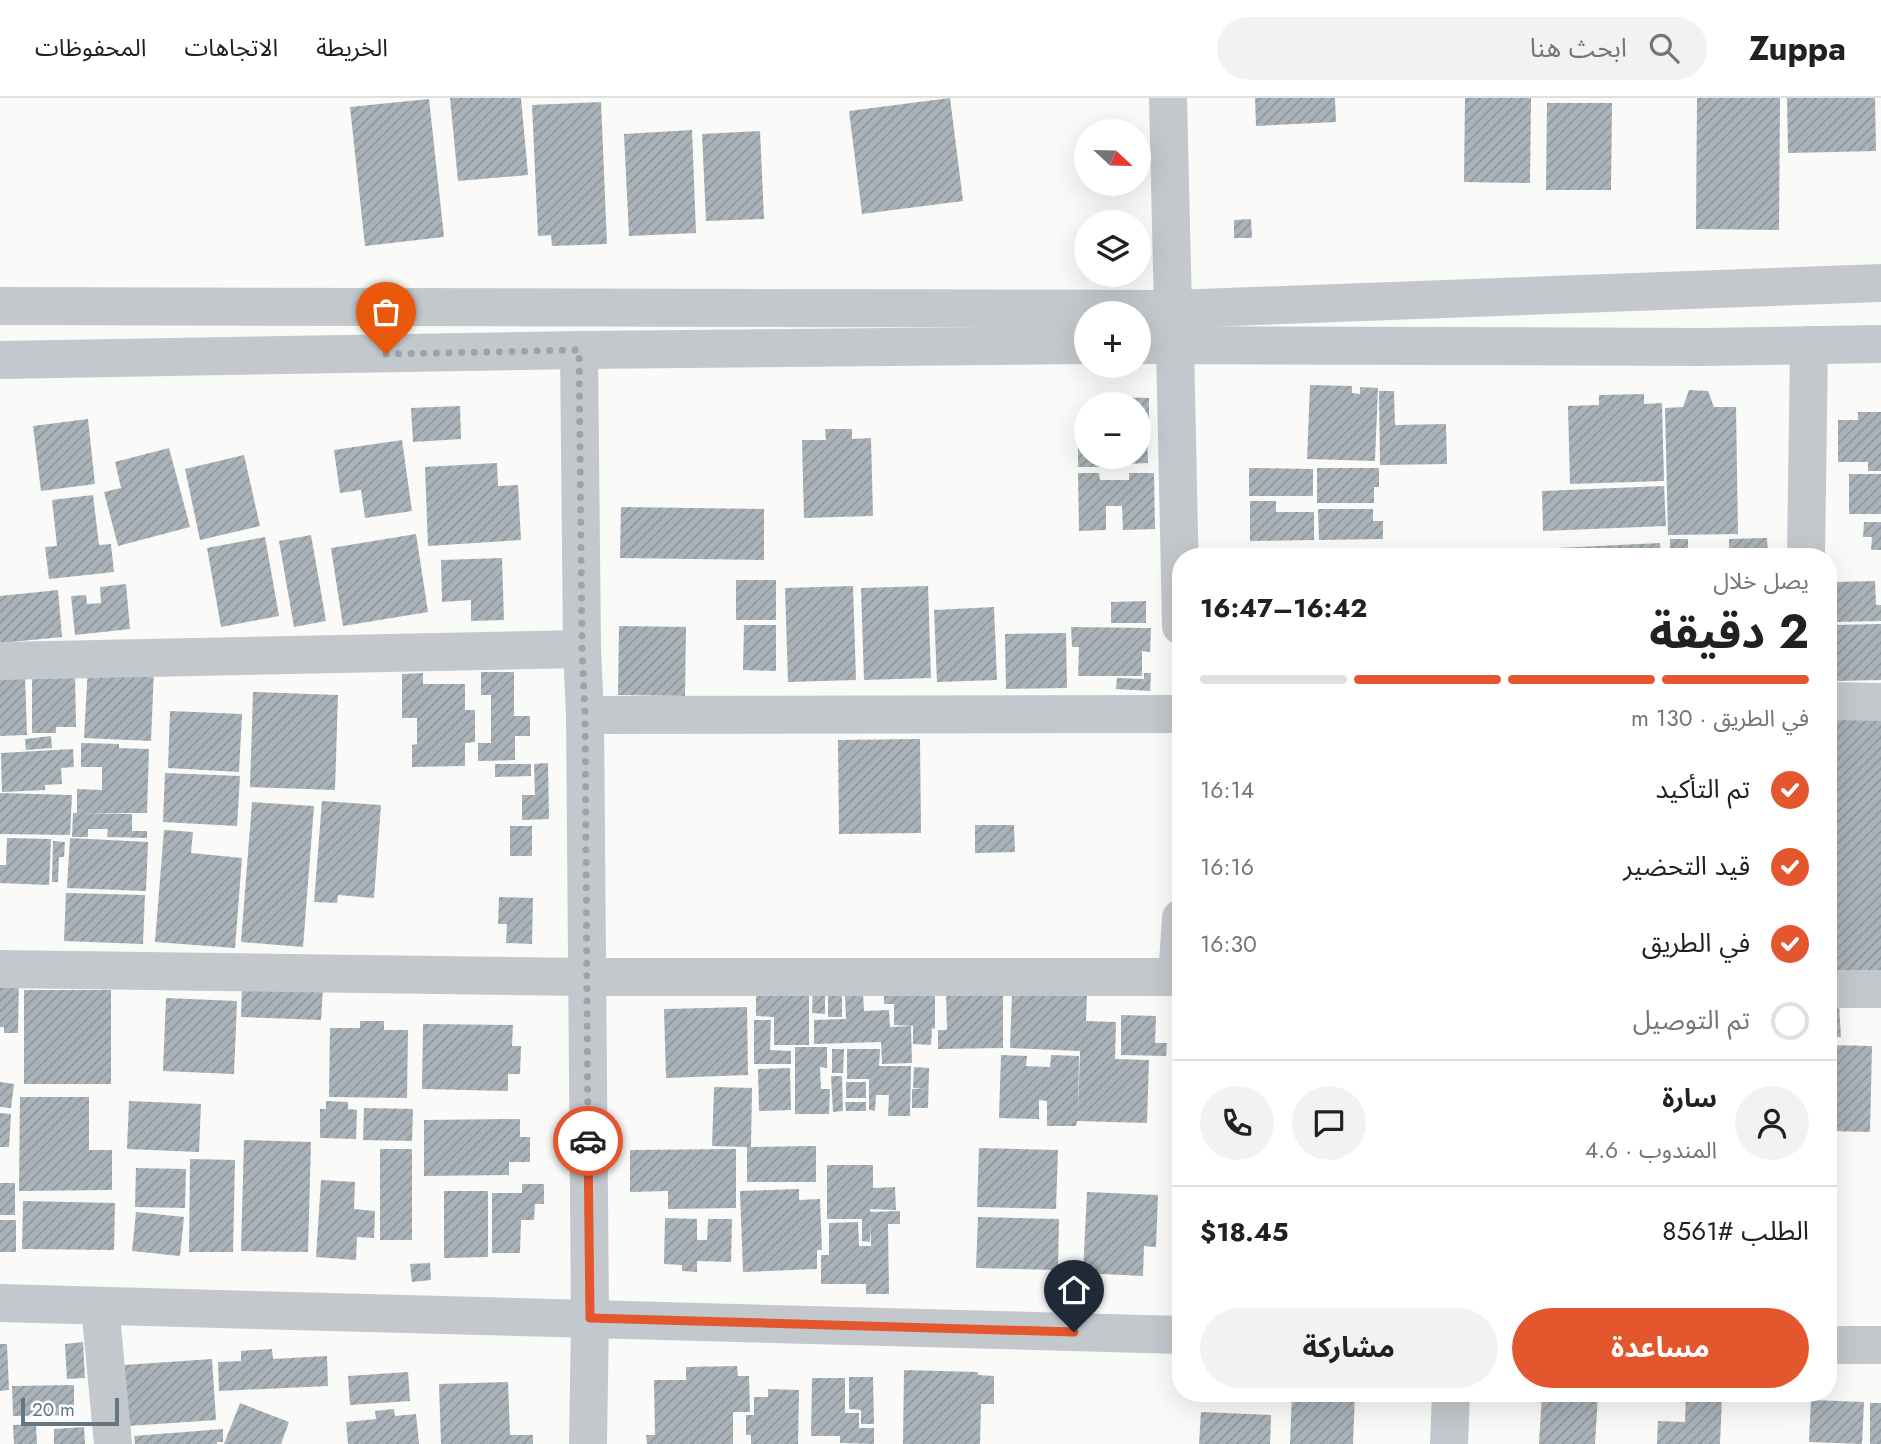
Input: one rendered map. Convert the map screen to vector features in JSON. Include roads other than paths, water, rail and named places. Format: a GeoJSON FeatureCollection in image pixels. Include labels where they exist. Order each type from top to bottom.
{"type":"FeatureCollection","features":[{"type":"Feature","properties":{"kind":"street"},"geometry":{"type":"LineString","coordinates":[[1168,98],[1162,333],[1176,548]]}},
{"type":"Feature","properties":{"kind":"street"},"geometry":{"type":"LineString","coordinates":[[1162,333],[1881,283]]}},
{"type":"Feature","properties":{"kind":"street"},"geometry":{"type":"LineString","coordinates":[[0,306],[1703,347],[1881,344]]}},
{"type":"Feature","properties":{"kind":"street"},"geometry":{"type":"LineString","coordinates":[[0,360],[1074,345]]}},
{"type":"Feature","properties":{"kind":"street"},"geometry":{"type":"LineString","coordinates":[[1806,548],[1809,345]]}},
{"type":"Feature","properties":{"kind":"street"},"geometry":{"type":"LineString","coordinates":[[579,350],[590,1318],[588,1444]]}},
{"type":"Feature","properties":{"kind":"street"},"geometry":{"type":"LineString","coordinates":[[0,661],[582,649]]}},
{"type":"Feature","properties":{"kind":"street"},"geometry":{"type":"LineString","coordinates":[[1837,701],[1881,702]]}},
{"type":"Feature","properties":{"kind":"street"},"geometry":{"type":"LineString","coordinates":[[585,715],[1172,714]]}},
{"type":"Feature","properties":{"kind":"street"},"geometry":{"type":"LineString","coordinates":[[0,969],[586,978],[1172,977]]}},
{"type":"Feature","properties":{"kind":"street"},"geometry":{"type":"LineString","coordinates":[[1837,989],[1881,989]]}},
{"type":"Feature","properties":{"kind":"street"},"geometry":{"type":"LineString","coordinates":[[0,1303],[1172,1335]]}},
{"type":"Feature","properties":{"kind":"street"},"geometry":{"type":"LineString","coordinates":[[100,1306],[113,1444]]}},
{"type":"Feature","properties":{"kind":"street"},"geometry":{"type":"LineString","coordinates":[[1837,1345],[1881,1345]]}},
{"type":"Feature","properties":{"kind":"street"},"geometry":{"type":"LineString","coordinates":[[1449,1444],[1451,1402]]}}]}
